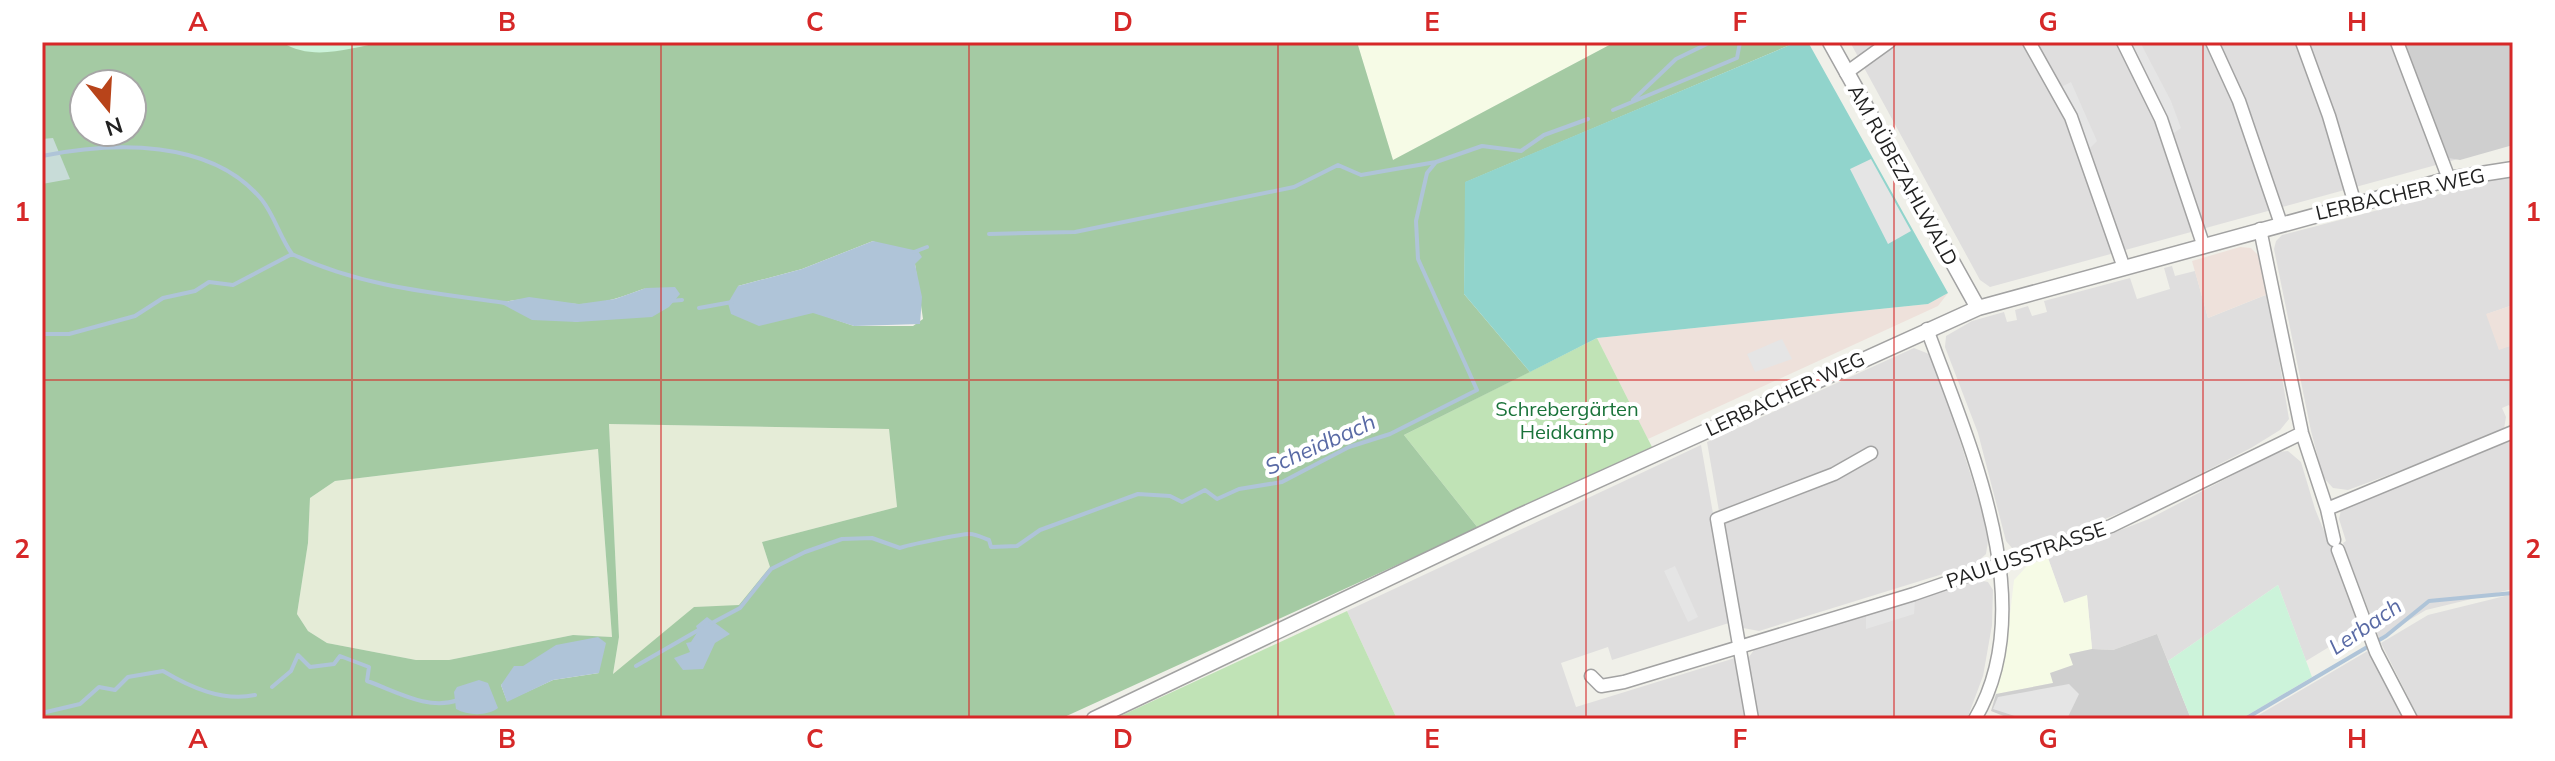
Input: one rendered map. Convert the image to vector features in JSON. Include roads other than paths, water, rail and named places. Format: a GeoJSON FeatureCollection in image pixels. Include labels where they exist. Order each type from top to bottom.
{"type":"FeatureCollection","features":[{"type":"Feature","properties":{"kind":"street","name":"AM RÜBEZAHLWALD"},"geometry":{"type":"LineString","coordinates":[[1830,42],[1852,69],[1978,308]]}},
{"type":"Feature","properties":{"kind":"street"},"geometry":{"type":"LineString","coordinates":[[1852,69],[1889,42]]}},
{"type":"Feature","properties":{"kind":"street"},"geometry":{"type":"LineString","coordinates":[[2029,42],[2071,117],[2124,268]]}},
{"type":"Feature","properties":{"kind":"street"},"geometry":{"type":"LineString","coordinates":[[2123,42],[2161,119],[2203,244]]}},
{"type":"Feature","properties":{"kind":"street"},"geometry":{"type":"LineString","coordinates":[[2212,42],[2239,101],[2281,224]]}},
{"type":"Feature","properties":{"kind":"street"},"geometry":{"type":"LineString","coordinates":[[2302,42],[2329,116],[2355,204]]}},
{"type":"Feature","properties":{"kind":"street"},"geometry":{"type":"LineString","coordinates":[[2397,42],[2449,179]]}},
{"type":"Feature","properties":{"kind":"street","name":"LERBACHER WEG"},"geometry":{"type":"LineString","coordinates":[[1094,719],[1506,522],[1978,308],[2449,179],[2513,169]]}},
{"type":"Feature","properties":{"kind":"street"},"geometry":{"type":"LineString","coordinates":[[2260,229],[2302,433],[2336,545],[2376,652],[2411,719]]}},
{"type":"Feature","properties":{"kind":"street"},"geometry":{"type":"LineString","coordinates":[[1927,329],[1977,465],[2000,565],[2002,620],[1995,664],[1975,719]]}},
{"type":"Feature","properties":{"kind":"street"},"geometry":{"type":"LineString","coordinates":[[2327,509],[2513,432]]}},
{"type":"Feature","properties":{"kind":"street","name":"PAULUSSTRASSE"},"geometry":{"type":"LineString","coordinates":[[1591,676],[1601,686],[1624,682],[2000,565],[2111,526],[2302,433]]}},
{"type":"Feature","properties":{"kind":"street"},"geometry":{"type":"LineString","coordinates":[[1752,719],[1717,519],[1834,474],[1871,453]]}},
{"type":"Feature","properties":{"kind":"waterway","name":"Scheidbach"},"geometry":{"type":"LineString","coordinates":[[1633,100],[1676,59],[1711,42]]}},
{"type":"Feature","properties":{"kind":"waterway","name":"Scheidbach"},"geometry":{"type":"LineString","coordinates":[[1613,110],[1737,58],[1740,42]]}},
{"type":"Feature","properties":{"kind":"waterway","name":"Scheidbach"},"geometry":{"type":"LineString","coordinates":[[710,624],[740,608],[771,569],[805,552],[842,539],[872,538],[900,548],[970,534],[989,540],[991,547],[1017,546],[1040,530],[1138,494],[1170,496],[1182,502],[1205,490],[1217,499],[1239,489],[1282,482],[1349,447],[1390,434],[1477,390],[1418,259],[1416,221],[1427,173],[1436,162],[1482,146],[1521,151],[1544,135],[1588,119]]}},
{"type":"Feature","properties":{"kind":"waterway"},"geometry":{"type":"LineString","coordinates":[[42,156],[129,147],[189,155],[216,165],[241,180],[262,200],[292,254]]}},
{"type":"Feature","properties":{"kind":"waterway"},"geometry":{"type":"LineString","coordinates":[[989,234],[1075,232],[1294,187],[1338,165],[1361,175],[1436,162]]}},
{"type":"Feature","properties":{"kind":"waterway"},"geometry":{"type":"LineString","coordinates":[[914,252],[927,247]]}},
{"type":"Feature","properties":{"kind":"waterway"},"geometry":{"type":"LineString","coordinates":[[42,334],[69,334],[135,316],[163,298],[195,291],[209,282],[233,285],[292,254],[370,281],[506,303]]}},
{"type":"Feature","properties":{"kind":"waterway"},"geometry":{"type":"LineString","coordinates":[[669,301],[682,300]]}},
{"type":"Feature","properties":{"kind":"waterway"},"geometry":{"type":"LineString","coordinates":[[699,308],[732,302]]}},
{"type":"Feature","properties":{"kind":"waterway","name":"Lerbach"},"geometry":{"type":"LineString","coordinates":[[2245,719],[2386,636],[2429,601],[2513,593]]}},
{"type":"Feature","properties":{"kind":"waterway","name":"Scheidbach"},"geometry":{"type":"LineString","coordinates":[[636,666],[702,628]]}},
{"type":"Feature","properties":{"kind":"waterway"},"geometry":{"type":"LineString","coordinates":[[272,687],[291,671],[298,655],[310,667],[334,664],[340,656],[369,667],[367,681],[401,694],[435,703],[458,700]]}},
{"type":"Feature","properties":{"kind":"waterway"},"geometry":{"type":"LineString","coordinates":[[42,713],[80,704],[99,687],[115,690],[128,677],[163,671],[219,695],[255,695]]}},
{"type":"Feature","properties":{"kind":"park label","name":"Schrebergärten Heidkamp"},"geometry":{"type":"Point","coordinates":[1567,420]}}]}
